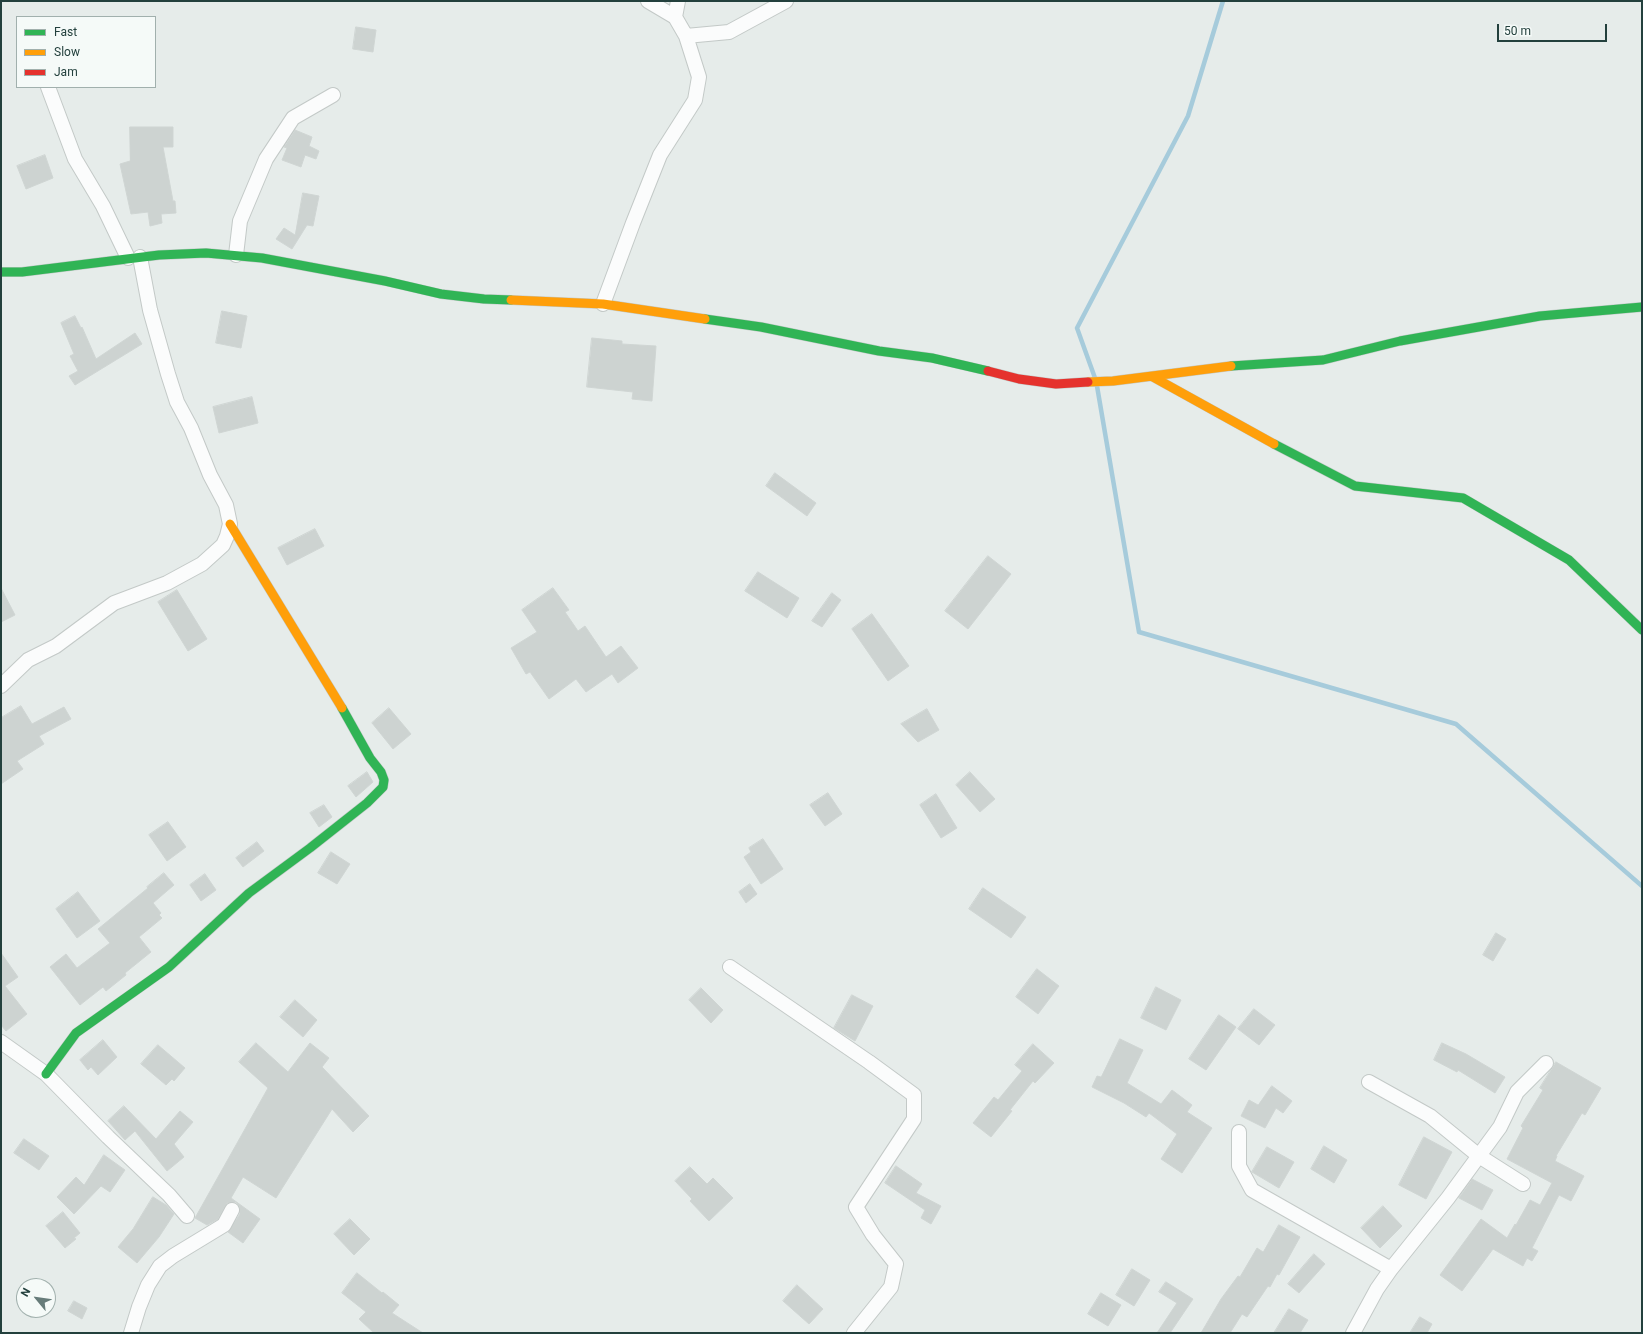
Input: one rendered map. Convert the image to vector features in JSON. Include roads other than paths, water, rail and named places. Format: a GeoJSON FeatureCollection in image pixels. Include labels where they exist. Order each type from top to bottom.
{"type":"FeatureCollection","features":[{"type":"Feature","properties":{"kind":"street"},"geometry":{"type":"LineString","coordinates":[[603,304],[660,155],[695,100],[699,77],[686,36],[675,17],[648,1]]}},
{"type":"Feature","properties":{"kind":"street"},"geometry":{"type":"LineString","coordinates":[[675,17],[678,1]]}},
{"type":"Feature","properties":{"kind":"street"},"geometry":{"type":"LineString","coordinates":[[686,36],[729,32],[786,1]]}},
{"type":"Feature","properties":{"kind":"street"},"geometry":{"type":"LineString","coordinates":[[46,1074],[76,1033],[169,967],[249,893],[310,848],[367,803],[382,787],[384,780],[381,772],[370,758],[352,724],[230,524],[226,505],[210,475],[191,428],[177,402],[134,257],[75,158],[48,88]]}},
{"type":"Feature","properties":{"kind":"street"},"geometry":{"type":"LineString","coordinates":[[236,256],[240,221],[266,159],[293,118],[333,95]]}},
{"type":"Feature","properties":{"kind":"street"},"geometry":{"type":"LineString","coordinates":[[1,272],[22,272],[67,267],[134,257],[206,253],[262,258],[441,294],[484,299],[603,304],[761,327],[879,352],[932,358],[1019,380],[1056,384],[1113,382],[1221,367],[1323,360],[1400,341],[1540,316],[1642,306]]}},
{"type":"Feature","properties":{"kind":"street"},"geometry":{"type":"LineString","coordinates":[[1153,377],[1241,427],[1356,486],[1463,498],[1569,560],[1642,630]]}},
{"type":"Feature","properties":{"kind":"street"},"geometry":{"type":"LineString","coordinates":[[1,686],[28,660],[56,646],[114,603],[167,583],[202,564],[223,545],[228,536],[230,524]]}},
{"type":"Feature","properties":{"kind":"street"},"geometry":{"type":"LineString","coordinates":[[730,967],[914,1095],[914,1119],[856,1207],[872,1235],[896,1264],[891,1287],[854,1333]]}},
{"type":"Feature","properties":{"kind":"street"},"geometry":{"type":"LineString","coordinates":[[1,1042],[46,1074],[108,1137],[169,1195],[187,1216]]}},
{"type":"Feature","properties":{"kind":"street"},"geometry":{"type":"LineString","coordinates":[[1352,1333],[1377,1289],[1391,1269],[1500,1127],[1517,1092],[1546,1063]]}},
{"type":"Feature","properties":{"kind":"street"},"geometry":{"type":"LineString","coordinates":[[1369,1082],[1430,1116],[1479,1156],[1523,1184]]}},
{"type":"Feature","properties":{"kind":"street"},"geometry":{"type":"LineString","coordinates":[[1239,1132],[1239,1166],[1252,1190],[1391,1269]]}},
{"type":"Feature","properties":{"kind":"street"},"geometry":{"type":"LineString","coordinates":[[131,1333],[148,1285],[160,1266],[173,1256],[224,1225],[232,1210]]}},
{"type":"Feature","properties":{"kind":"waterway"},"geometry":{"type":"LineString","coordinates":[[1095,378],[1077,328],[1188,116],[1223,1]]}},
{"type":"Feature","properties":{"kind":"waterway"},"geometry":{"type":"LineString","coordinates":[[1097,386],[1139,632],[1456,724],[1642,886]]}}]}
